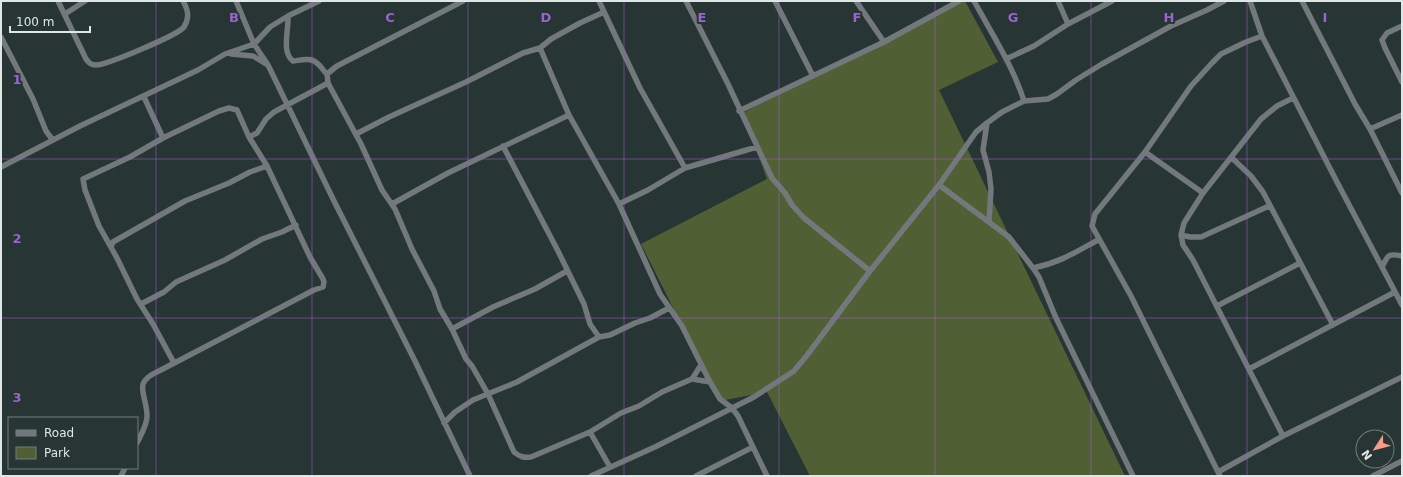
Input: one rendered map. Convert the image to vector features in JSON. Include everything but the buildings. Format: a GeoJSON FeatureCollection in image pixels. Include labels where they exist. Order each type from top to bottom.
{"type":"FeatureCollection","features":[{"type":"Feature","properties":{"kind":"street"},"geometry":{"type":"LineString","coordinates":[[58,1],[86,59],[90,63],[98,65],[142,50],[183,28],[188,17],[188,11],[184,1]]}},
{"type":"Feature","properties":{"kind":"street"},"geometry":{"type":"LineString","coordinates":[[65,14],[85,1]]}},
{"type":"Feature","properties":{"kind":"street"},"geometry":{"type":"LineString","coordinates":[[236,1],[254,44],[268,66],[415,361],[470,476]]}},
{"type":"Feature","properties":{"kind":"street"},"geometry":{"type":"LineString","coordinates":[[1,166],[52,139],[144,97],[198,70],[224,54],[254,44],[270,27],[288,16],[319,1]]}},
{"type":"Feature","properties":{"kind":"street"},"geometry":{"type":"LineString","coordinates":[[327,74],[337,66],[463,1]]}},
{"type":"Feature","properties":{"kind":"street"},"geometry":{"type":"LineString","coordinates":[[599,1],[640,88],[669,137],[685,168]]}},
{"type":"Feature","properties":{"kind":"street"},"geometry":{"type":"LineString","coordinates":[[686,1],[728,84],[739,111],[772,178],[785,193],[792,205],[804,218],[870,271]]}},
{"type":"Feature","properties":{"kind":"street"},"geometry":{"type":"LineString","coordinates":[[775,1],[813,76]]}},
{"type":"Feature","properties":{"kind":"street"},"geometry":{"type":"LineString","coordinates":[[856,1],[884,42]]}},
{"type":"Feature","properties":{"kind":"street"},"geometry":{"type":"LineString","coordinates":[[739,111],[884,42],[959,1]]}},
{"type":"Feature","properties":{"kind":"street"},"geometry":{"type":"LineString","coordinates":[[974,1],[1020,87],[1024,102]]}},
{"type":"Feature","properties":{"kind":"street"},"geometry":{"type":"LineString","coordinates":[[1058,1],[1068,24]]}},
{"type":"Feature","properties":{"kind":"street"},"geometry":{"type":"LineString","coordinates":[[1006,59],[1034,46],[1068,24],[1112,1]]}},
{"type":"Feature","properties":{"kind":"street"},"geometry":{"type":"LineString","coordinates":[[591,476],[657,446],[754,397],[794,371],[870,271],[939,185],[976,132],[987,123],[1002,112],[1024,102],[1048,99],[1102,64],[1170,26],[1224,1]]}},
{"type":"Feature","properties":{"kind":"street"},"geometry":{"type":"LineString","coordinates":[[1250,1],[1262,36],[1402,305]]}},
{"type":"Feature","properties":{"kind":"street"},"geometry":{"type":"LineString","coordinates":[[1302,1],[1402,193]]}},
{"type":"Feature","properties":{"kind":"street"},"geometry":{"type":"LineString","coordinates":[[356,134],[389,117],[466,82],[523,53],[540,48],[551,39],[604,12]]}},
{"type":"Feature","properties":{"kind":"street"},"geometry":{"type":"LineString","coordinates":[[288,16],[289,25],[286,40],[287,53],[290,59],[293,61],[307,59],[313,60],[318,63],[327,74],[328,82],[356,134],[382,190],[392,204],[434,291],[440,309],[452,329],[466,359],[472,366],[488,394],[514,452],[524,458],[531,457],[590,432],[621,413],[639,406],[662,392],[692,379],[710,382]]}},
{"type":"Feature","properties":{"kind":"street"},"geometry":{"type":"LineString","coordinates":[[1402,26],[1387,33],[1382,40],[1402,82]]}},
{"type":"Feature","properties":{"kind":"street"},"geometry":{"type":"LineString","coordinates":[[1262,36],[1221,54],[1191,86],[1145,152],[1095,214],[1092,226],[1098,240],[1131,296],[1219,474],[1283,436],[1402,377]]}},
{"type":"Feature","properties":{"kind":"street"},"geometry":{"type":"LineString","coordinates":[[1,37],[33,99],[46,131],[52,139]]}},
{"type":"Feature","properties":{"kind":"street"},"geometry":{"type":"LineString","coordinates":[[540,48],[569,115],[619,204],[660,294],[682,326],[720,399],[732,408],[738,416],[767,476]]}},
{"type":"Feature","properties":{"kind":"street"},"geometry":{"type":"LineString","coordinates":[[224,54],[253,56],[268,66]]}},
{"type":"Feature","properties":{"kind":"street"},"geometry":{"type":"LineString","coordinates":[[250,137],[257,133],[266,119],[274,112],[328,82]]}},
{"type":"Feature","properties":{"kind":"street"},"geometry":{"type":"LineString","coordinates":[[144,97],[163,138]]}},
{"type":"Feature","properties":{"kind":"street"},"geometry":{"type":"LineString","coordinates":[[1283,436],[1193,260],[1183,245],[1181,234],[1184,223],[1203,193],[1262,119],[1278,106],[1293,98]]}},
{"type":"Feature","properties":{"kind":"street"},"geometry":{"type":"LineString","coordinates":[[138,440],[147,417],[141,391],[144,381],[150,375],[174,364],[314,290],[323,287],[324,282],[310,257],[267,166],[250,137],[237,110],[232,108],[219,111],[163,138],[130,157],[83,179],[85,190],[99,226],[174,364]]}},
{"type":"Feature","properties":{"kind":"street"},"geometry":{"type":"LineString","coordinates":[[392,204],[448,173],[569,115]]}},
{"type":"Feature","properties":{"kind":"street"},"geometry":{"type":"LineString","coordinates":[[1370,129],[1402,115]]}},
{"type":"Feature","properties":{"kind":"street"},"geometry":{"type":"LineString","coordinates":[[987,123],[983,150],[989,172],[991,189],[989,222]]}},
{"type":"Feature","properties":{"kind":"street"},"geometry":{"type":"LineString","coordinates":[[503,146],[542,219],[584,304],[590,324],[599,337]]}},
{"type":"Feature","properties":{"kind":"street"},"geometry":{"type":"LineString","coordinates":[[619,204],[648,190],[685,168],[757,147]]}},
{"type":"Feature","properties":{"kind":"street"},"geometry":{"type":"LineString","coordinates":[[1145,152],[1203,193]]}},
{"type":"Feature","properties":{"kind":"street"},"geometry":{"type":"LineString","coordinates":[[1232,158],[1251,176],[1263,192],[1269,206],[1333,325]]}},
{"type":"Feature","properties":{"kind":"street"},"geometry":{"type":"LineString","coordinates":[[111,247],[113,242],[120,237],[152,221],[185,201],[267,166]]}},
{"type":"Feature","properties":{"kind":"street"},"geometry":{"type":"LineString","coordinates":[[939,185],[1009,237],[1033,268],[1039,277],[1056,318],[1133,476]]}},
{"type":"Feature","properties":{"kind":"street"},"geometry":{"type":"LineString","coordinates":[[1181,234],[1190,237],[1201,237],[1269,206]]}},
{"type":"Feature","properties":{"kind":"street"},"geometry":{"type":"LineString","coordinates":[[141,304],[164,292],[176,282],[225,260],[262,239],[296,225]]}},
{"type":"Feature","properties":{"kind":"street"},"geometry":{"type":"LineString","coordinates":[[1033,268],[1046,266],[1063,259],[1098,240]]}},
{"type":"Feature","properties":{"kind":"street"},"geometry":{"type":"LineString","coordinates":[[1382,267],[1389,255],[1393,254],[1402,256]]}},
{"type":"Feature","properties":{"kind":"street"},"geometry":{"type":"LineString","coordinates":[[1217,306],[1300,263]]}},
{"type":"Feature","properties":{"kind":"street"},"geometry":{"type":"LineString","coordinates":[[1039,277],[1046,266]]}},
{"type":"Feature","properties":{"kind":"street"},"geometry":{"type":"LineString","coordinates":[[452,329],[492,307],[541,286],[567,271]]}},
{"type":"Feature","properties":{"kind":"street"},"geometry":{"type":"LineString","coordinates":[[1249,369],[1395,292]]}},
{"type":"Feature","properties":{"kind":"street"},"geometry":{"type":"LineString","coordinates":[[444,423],[463,406],[480,396],[517,382],[599,337],[610,335],[669,308]]}},
{"type":"Feature","properties":{"kind":"street"},"geometry":{"type":"LineString","coordinates":[[692,379],[701,365]]}},
{"type":"Feature","properties":{"kind":"street"},"geometry":{"type":"LineString","coordinates":[[590,432],[610,467]]}},
{"type":"Feature","properties":{"kind":"street"},"geometry":{"type":"LineString","coordinates":[[696,476],[753,448]]}},
{"type":"Feature","properties":{"kind":"street"},"geometry":{"type":"LineString","coordinates":[[1373,476],[1402,461]]}},
{"type":"Feature","properties":{"kind":"green space"},"geometry":{"type":"Polygon","coordinates":[[[956,1],[965,1],[998,62],[939,90],[1125,476],[810,476],[767,392],[720,401],[641,244],[767,179],[743,113],[956,1]]]}}]}
